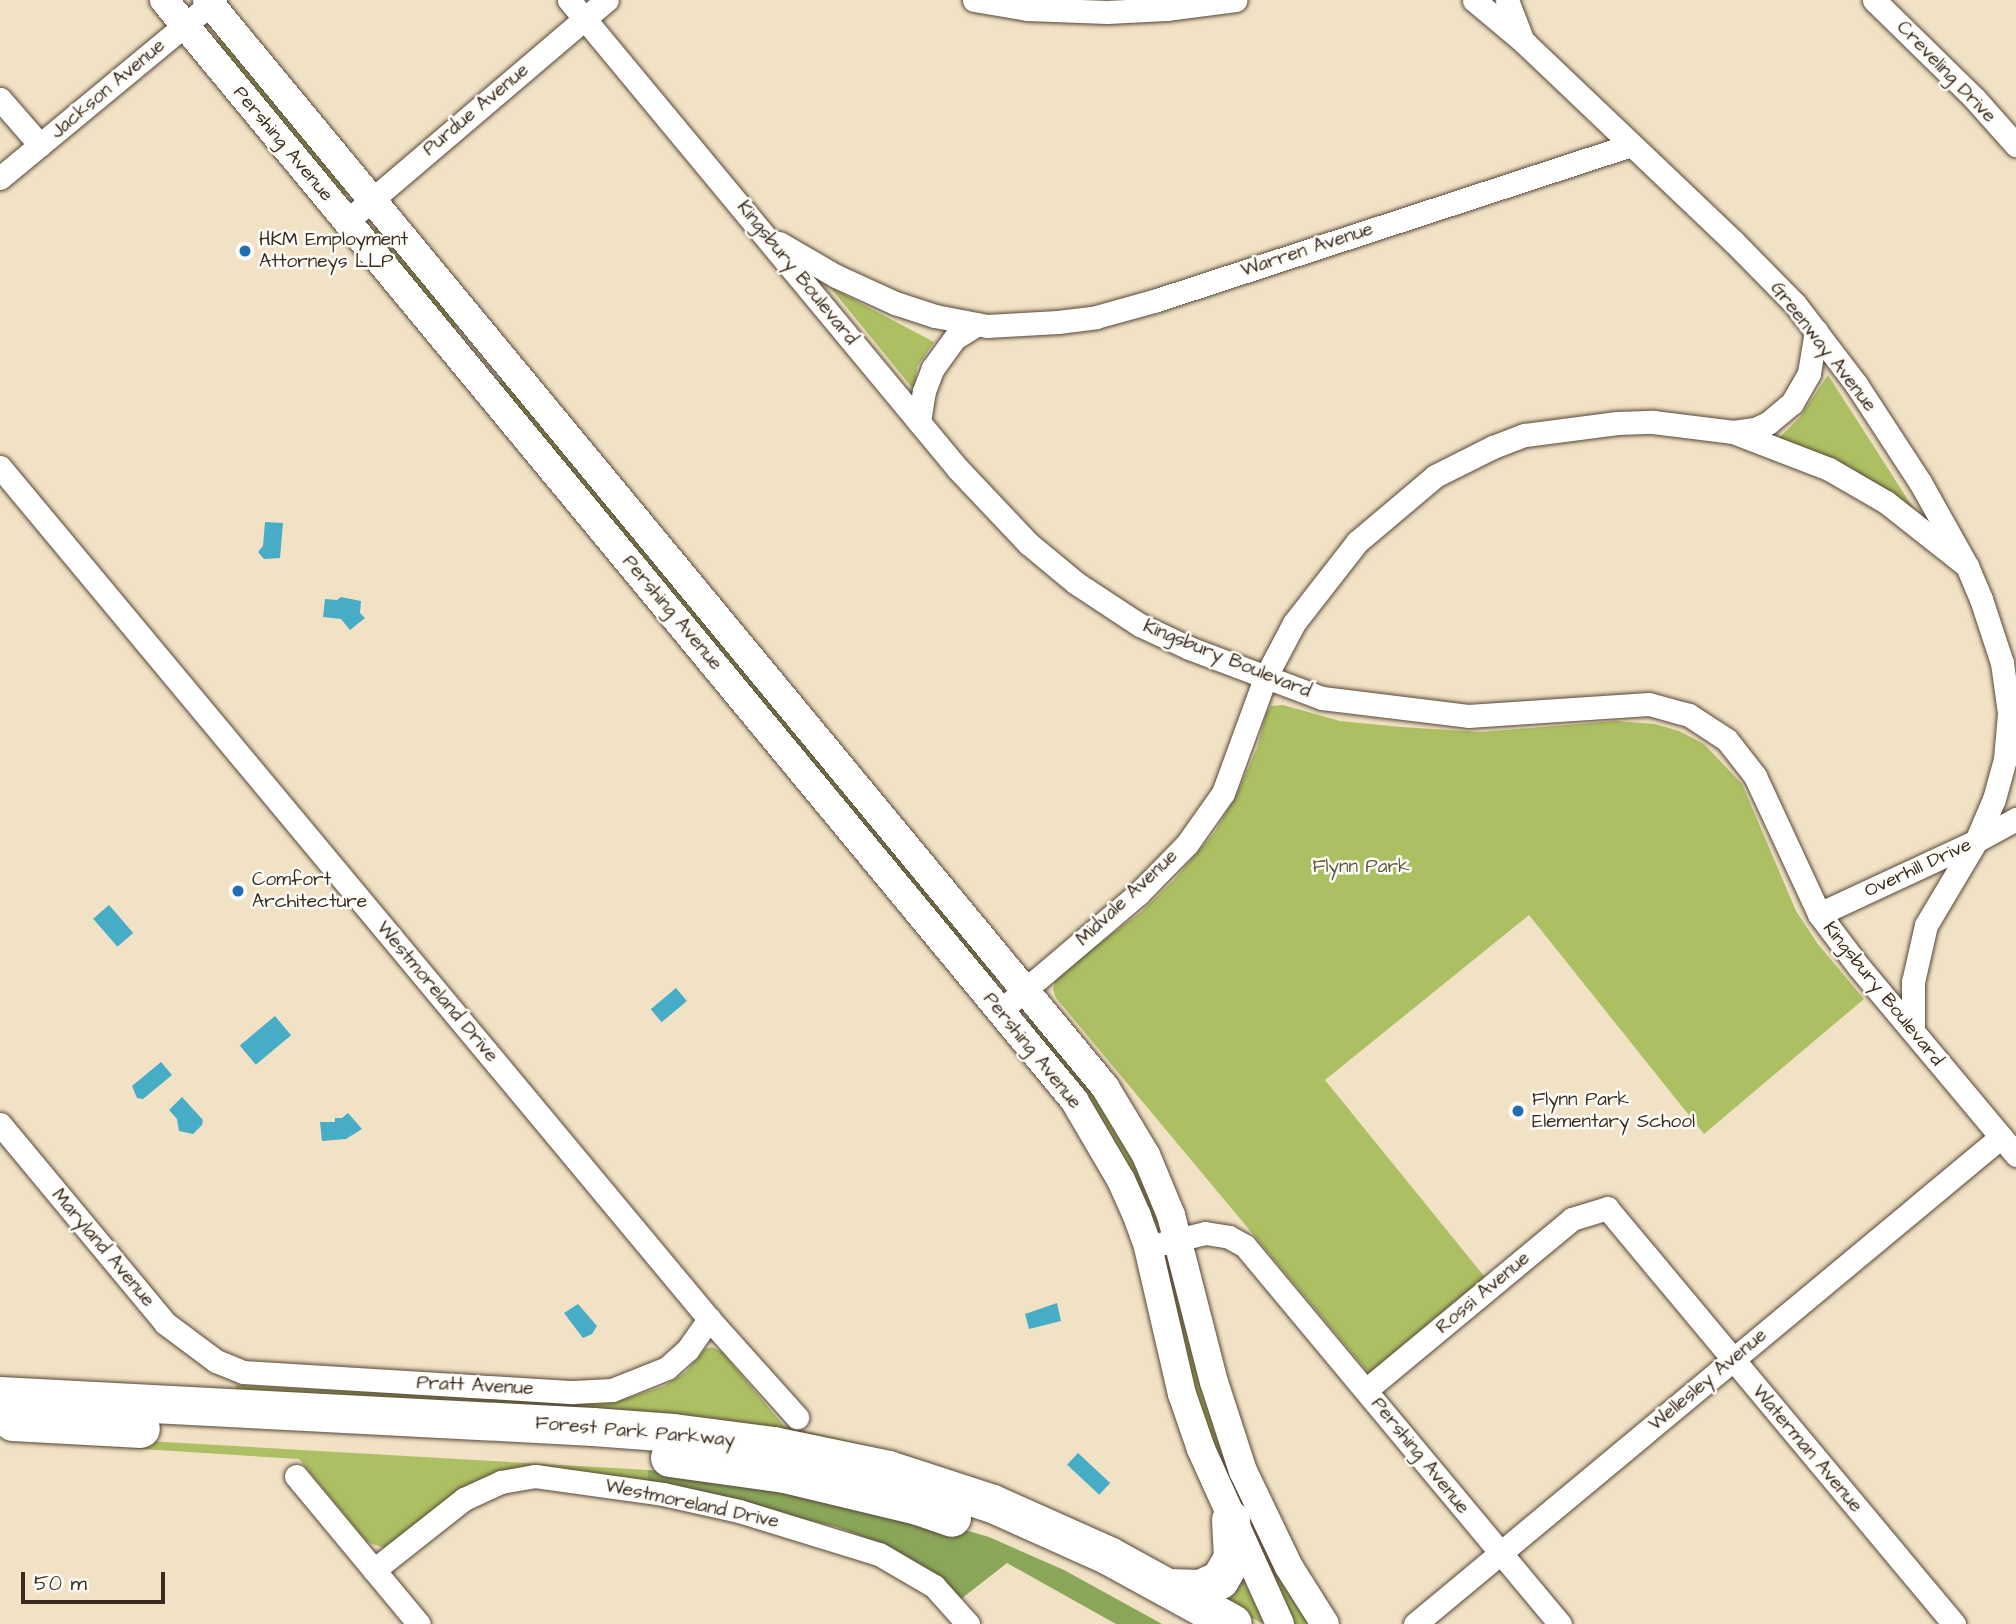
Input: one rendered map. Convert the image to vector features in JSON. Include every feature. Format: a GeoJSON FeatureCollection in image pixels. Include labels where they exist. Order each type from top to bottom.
{"type":"FeatureCollection","features":[{"type":"Feature","properties":{"kind":"highway","name":"Forest Park Parkway"},"geometry":{"type":"LineString","coordinates":[[0,1395],[593,1427],[674,1433],[774,1446],[889,1470],[993,1504],[1049,1527],[1233,1624]]}},
{"type":"Feature","properties":{"kind":"highway","name":"Forest Park Parkway"},"geometry":{"type":"LineString","coordinates":[[0,1422],[667,1458],[785,1474],[918,1506],[995,1533],[1107,1582],[1183,1624]]}},
{"type":"Feature","properties":{"kind":"highway"},"geometry":{"type":"LineString","coordinates":[[1169,1588],[1200,1589],[1220,1580],[1233,1558],[1231,1520]]}},
{"type":"Feature","properties":{"kind":"street","name":"Pershing Avenue"},"geometry":{"type":"LineString","coordinates":[[164,0],[1074,1100],[1122,1180],[1148,1247],[1182,1394],[1231,1520],[1280,1624]]}},
{"type":"Feature","properties":{"kind":"street","name":"Kingsbury Boulevard"},"geometry":{"type":"LineString","coordinates":[[569,0],[958,470],[1029,544],[1076,583],[1140,625],[1265,678],[1322,698],[1468,716],[1649,704],[1689,715],[1727,740],[1755,776],[1819,914],[2016,1154]]}},
{"type":"Feature","properties":{"kind":"street","name":"Purdue Avenue"},"geometry":{"type":"LineString","coordinates":[[347,221],[607,0]]}},
{"type":"Feature","properties":{"kind":"street"},"geometry":{"type":"LineString","coordinates":[[974,0],[1027,9],[1107,12],[1166,9],[1235,0]]}},
{"type":"Feature","properties":{"kind":"street","name":"Greenway Avenue"},"geometry":{"type":"LineString","coordinates":[[1475,0],[1733,240],[1795,304],[1856,384],[1920,482],[1981,599],[2002,663],[2012,717],[2005,759],[1976,841],[1926,925],[1913,982],[1913,1031]]}},
{"type":"Feature","properties":{"kind":"street","name":"Greenway Avenue"},"geometry":{"type":"LineString","coordinates":[[1507,0],[1524,43]]}},
{"type":"Feature","properties":{"kind":"street","name":"Creveling Drive"},"geometry":{"type":"LineString","coordinates":[[1874,0],[1975,99],[2016,145]]}},
{"type":"Feature","properties":{"kind":"street","name":"Pershing Avenue"},"geometry":{"type":"LineString","coordinates":[[211,1],[1083,1059],[1129,1122],[1159,1183],[1178,1239],[1213,1382],[1243,1471],[1289,1567],[1325,1624]]}},
{"type":"Feature","properties":{"kind":"street","name":"Jackson Avenue"},"geometry":{"type":"LineString","coordinates":[[0,178],[211,1]]}},
{"type":"Feature","properties":{"kind":"street"},"geometry":{"type":"LineString","coordinates":[[0,99],[40,145]]}},
{"type":"Feature","properties":{"kind":"street","name":"Warren Avenue"},"geometry":{"type":"LineString","coordinates":[[764,234],[836,276],[895,303],[977,324],[1041,324],[1096,317],[1630,145]]}},
{"type":"Feature","properties":{"kind":"street"},"geometry":{"type":"LineString","coordinates":[[919,422],[924,391],[933,368],[955,338],[977,324]]}},
{"type":"Feature","properties":{"kind":"street","name":"Midvale Avenue"},"geometry":{"type":"LineString","coordinates":[[1733,432],[1768,424],[1792,403],[1809,373],[1816,331]]}},
{"type":"Feature","properties":{"kind":"street","name":"Midvale Avenue"},"geometry":{"type":"LineString","coordinates":[[1000,1011],[1138,894],[1187,844],[1223,793],[1265,678],[1294,623],[1357,542],[1435,476],[1493,447],[1525,435],[1577,427],[1653,422],[1733,432],[1829,469],[1886,502],[1966,566]]}},
{"type":"Feature","properties":{"kind":"street","name":"Westmoreland Drive"},"geometry":{"type":"LineString","coordinates":[[0,467],[709,1319],[797,1417]]}},
{"type":"Feature","properties":{"kind":"street","name":"Overhill Drive"},"geometry":{"type":"LineString","coordinates":[[1819,914],[1976,841],[2016,819]]}},
{"type":"Feature","properties":{"kind":"street","name":"Maryland Avenue"},"geometry":{"type":"LineString","coordinates":[[0,1124],[165,1323],[216,1361]]}},
{"type":"Feature","properties":{"kind":"street","name":"Wellesley Avenue"},"geometry":{"type":"LineString","coordinates":[[1415,1624],[2001,1137]]}},
{"type":"Feature","properties":{"kind":"street","name":"Waterman Avenue"},"geometry":{"type":"LineString","coordinates":[[1607,1208],[1954,1624]]}},
{"type":"Feature","properties":{"kind":"street","name":"Rossi Avenue"},"geometry":{"type":"LineString","coordinates":[[1366,1390],[1572,1219],[1607,1208]]}},
{"type":"Feature","properties":{"kind":"street","name":"Pershing Avenue"},"geometry":{"type":"LineString","coordinates":[[1148,1247],[1216,1233],[1245,1246],[1560,1624]]}},
{"type":"Feature","properties":{"kind":"street","name":"Pratt Avenue"},"geometry":{"type":"LineString","coordinates":[[216,1361],[243,1372],[573,1392],[612,1390],[667,1368],[688,1349],[709,1319]]}},
{"type":"Feature","properties":{"kind":"street"},"geometry":{"type":"LineString","coordinates":[[296,1476],[419,1624]]}},
{"type":"Feature","properties":{"kind":"street","name":"Westmoreland Drive"},"geometry":{"type":"LineString","coordinates":[[374,1570],[464,1499],[500,1482],[549,1477],[663,1494],[739,1511],[879,1554],[933,1586],[968,1624]]}},
{"type":"Feature","properties":{"kind":"green space"},"geometry":{"type":"Polygon","coordinates":[[[220,38],[348,189],[345,195],[342,197],[210,47],[220,38]]]}},
{"type":"Feature","properties":{"kind":"green space"},"geometry":{"type":"Polygon","coordinates":[[[378,226],[457,325],[454,330],[369,234],[378,226]]]}},
{"type":"Feature","properties":{"kind":"green space"},"geometry":{"type":"Polygon","coordinates":[[[830,287],[934,342],[917,367],[914,390],[830,287]]]}},
{"type":"Feature","properties":{"kind":"green space"},"geometry":{"type":"Polygon","coordinates":[[[1828,375],[1919,517],[1777,440],[1800,417],[1828,375]]]}},
{"type":"Feature","properties":{"kind":"green space"},"geometry":{"type":"Polygon","coordinates":[[[506,377],[999,981],[990,979],[494,386],[506,377]]]}},
{"type":"Feature","properties":{"kind":"green space","name":"Flynn Park"},"geometry":{"type":"Polygon","coordinates":[[[1283,705],[1340,721],[1401,727],[1480,732],[1616,721],[1655,724],[1679,731],[1704,744],[1742,784],[1796,911],[1817,943],[1864,999],[1704,1134],[1529,915],[1325,1080],[1488,1281],[1376,1373],[1367,1371],[1056,998],[1053,990],[1055,981],[1071,965],[1141,912],[1174,880],[1214,833],[1236,796],[1257,748],[1266,714],[1271,706],[1283,705]]]}},
{"type":"Feature","properties":{"kind":"green space"},"geometry":{"type":"Polygon","coordinates":[[[1031,1013],[1111,1110],[1162,1222],[1156,1224],[1150,1220],[1026,1022],[1031,1013]]]}},
{"type":"Feature","properties":{"kind":"green space"},"geometry":{"type":"Polygon","coordinates":[[[1173,1260],[1316,1624],[1291,1624],[1198,1409],[1166,1267],[1173,1260]]]}},
{"type":"Feature","properties":{"kind":"green space"},"geometry":{"type":"Polygon","coordinates":[[[712,1347],[722,1352],[784,1426],[909,1455],[903,1463],[236,1391],[236,1385],[613,1403],[664,1386],[686,1372],[705,1349],[712,1347]]]}},
{"type":"Feature","properties":{"kind":"green space"},"geometry":{"type":"Polygon","coordinates":[[[8,1433],[648,1470],[648,1481],[463,1487],[384,1548],[367,1542],[299,1459],[15,1441],[8,1433]]]}},
{"type":"Feature","properties":{"kind":"green space"},"geometry":{"type":"Polygon","coordinates":[[[648,1470],[711,1475],[917,1516],[989,1537],[1064,1570],[1162,1624],[1116,1624],[1007,1563],[961,1599],[922,1567],[891,1547],[837,1527],[648,1481],[648,1470]]]}},
{"type":"Feature","properties":{"kind":"green space"},"geometry":{"type":"Polygon","coordinates":[[[1241,1576],[1264,1621],[1261,1623],[1217,1598],[1241,1576]]]}},
{"type":"Feature","properties":{"kind":"water"},"geometry":{"type":"Polygon","coordinates":[[[265,522],[283,523],[280,558],[264,559],[258,552],[263,546],[265,522]]]}},
{"type":"Feature","properties":{"kind":"water"},"geometry":{"type":"Polygon","coordinates":[[[341,597],[361,601],[360,613],[365,618],[350,630],[341,619],[323,617],[325,599],[337,600],[341,597]]]}},
{"type":"Feature","properties":{"kind":"water"},"geometry":{"type":"Polygon","coordinates":[[[109,905],[133,933],[117,947],[93,919],[109,905]]]}},
{"type":"Feature","properties":{"kind":"water"},"geometry":{"type":"Polygon","coordinates":[[[676,988],[687,1001],[662,1022],[651,1009],[676,988]]]}},
{"type":"Feature","properties":{"kind":"water"},"geometry":{"type":"Polygon","coordinates":[[[275,1016],[291,1035],[256,1065],[240,1046],[275,1016]]]}},
{"type":"Feature","properties":{"kind":"water"},"geometry":{"type":"Polygon","coordinates":[[[161,1062],[172,1075],[143,1099],[137,1098],[132,1086],[161,1062]]]}},
{"type":"Feature","properties":{"kind":"water"},"geometry":{"type":"Polygon","coordinates":[[[182,1097],[203,1120],[193,1134],[179,1131],[177,1119],[169,1110],[182,1097]]]}},
{"type":"Feature","properties":{"kind":"water"},"geometry":{"type":"Polygon","coordinates":[[[348,1113],[362,1129],[346,1139],[322,1141],[320,1122],[335,1122],[335,1118],[342,1118],[348,1113]]]}},
{"type":"Feature","properties":{"kind":"water"},"geometry":{"type":"Polygon","coordinates":[[[1057,1303],[1061,1321],[1029,1329],[1025,1314],[1057,1303]]]}},
{"type":"Feature","properties":{"kind":"water"},"geometry":{"type":"Polygon","coordinates":[[[578,1304],[597,1326],[592,1334],[583,1338],[564,1313],[578,1304]]]}},
{"type":"Feature","properties":{"kind":"water"},"geometry":{"type":"Polygon","coordinates":[[[1078,1453],[1110,1483],[1099,1495],[1067,1465],[1078,1453]]]}},
{"type":"Feature","properties":{"kind":"place","name":"HKM Employment Attorneys LLP"},"geometry":{"type":"Point","coordinates":[245,251]}},
{"type":"Feature","properties":{"kind":"place","name":"Comfort Architecture"},"geometry":{"type":"Point","coordinates":[238,891]}},
{"type":"Feature","properties":{"kind":"place","name":"Flynn Park Elementary School"},"geometry":{"type":"Point","coordinates":[1518,1111]}}]}
